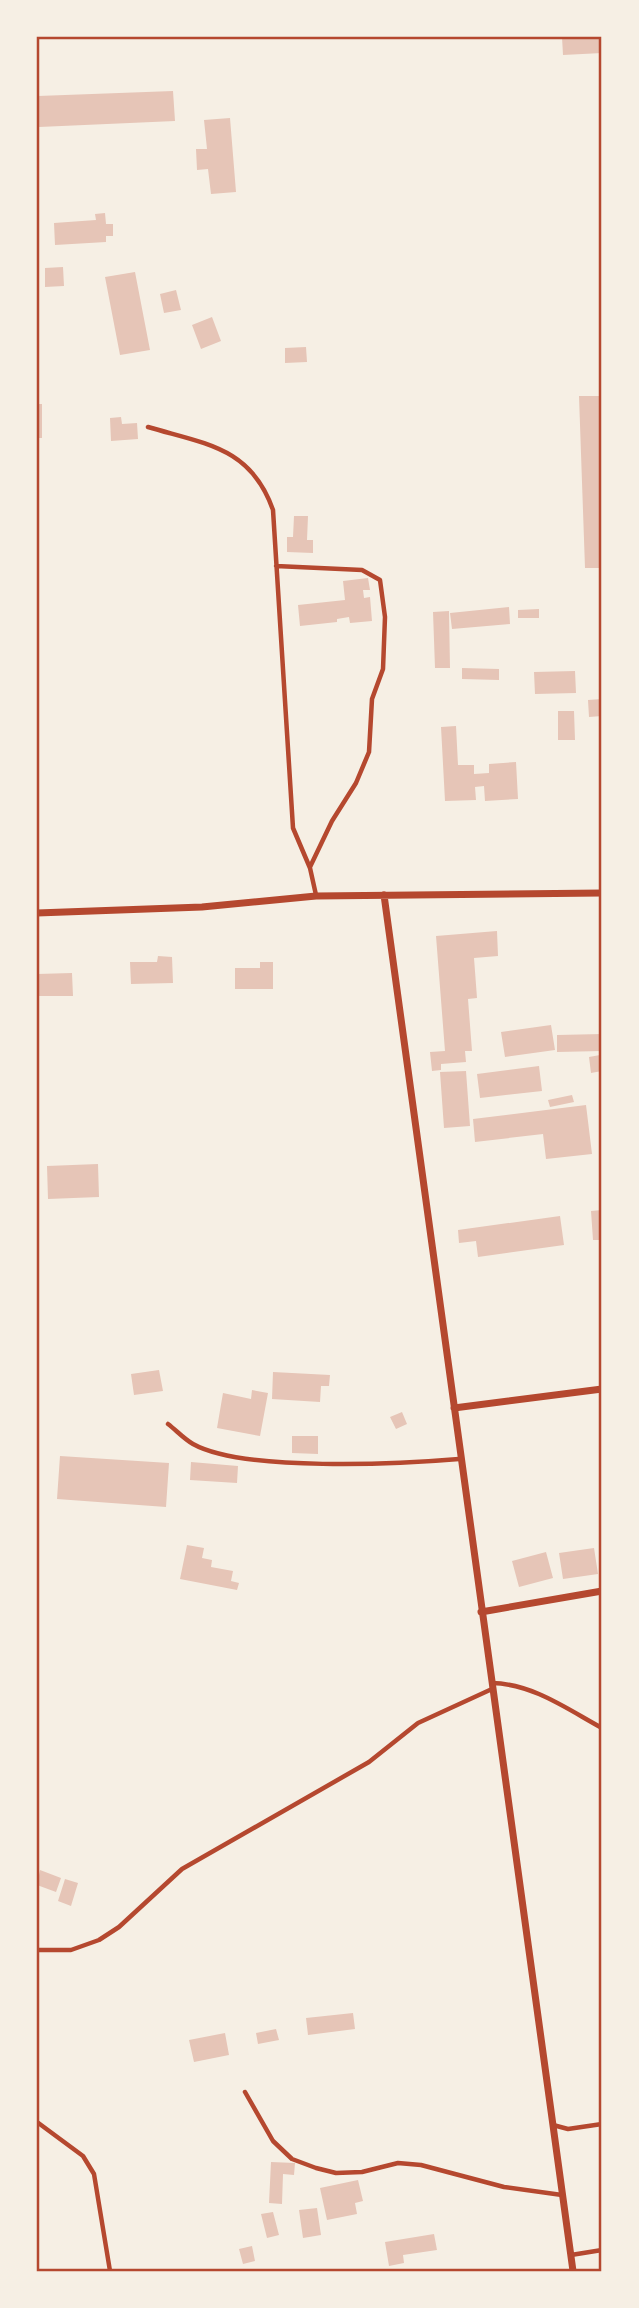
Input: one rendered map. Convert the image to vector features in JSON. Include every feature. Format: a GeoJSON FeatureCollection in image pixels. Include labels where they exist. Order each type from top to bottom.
{"type":"FeatureCollection","features":[{"type":"Feature","properties":{"kind":"street"},"geometry":{"type":"LineString","coordinates":[[37,913],[201,907],[316,896],[602,893]]}},
{"type":"Feature","properties":{"kind":"street"},"geometry":{"type":"LineString","coordinates":[[384,895],[459,1459],[573,2271]]}},
{"type":"Feature","properties":{"kind":"street"},"geometry":{"type":"LineString","coordinates":[[454,1408],[602,1389]]}},
{"type":"Feature","properties":{"kind":"street"},"geometry":{"type":"LineString","coordinates":[[481,1612],[602,1591]]}},
{"type":"Feature","properties":{"kind":"lane"},"geometry":{"type":"LineString","coordinates":[[148,427],[225,449],[249,470],[266,490],[272,510],[293,828],[310,868],[316,896]]}},
{"type":"Feature","properties":{"kind":"lane"},"geometry":{"type":"LineString","coordinates":[[276,566],[362,570],[374,574],[382,586],[386,641],[383,669],[372,699],[369,751],[356,783],[332,821],[310,868]]}},
{"type":"Feature","properties":{"kind":"lane"},"geometry":{"type":"LineString","coordinates":[[168,1424],[193,1444],[227,1454],[278,1460],[382,1463],[459,1459]]}},
{"type":"Feature","properties":{"kind":"lane"},"geometry":{"type":"LineString","coordinates":[[37,1950],[71,1950],[99,1940],[119,1927],[182,1869],[369,1762],[424,1719],[492,1686],[513,1684],[533,1691],[602,1728]]}},
{"type":"Feature","properties":{"kind":"lane"},"geometry":{"type":"LineString","coordinates":[[245,2092],[273,2141],[292,2158],[316,2168],[336,2173],[362,2172],[398,2164],[421,2165],[504,2187],[563,2195]]}},
{"type":"Feature","properties":{"kind":"lane"},"geometry":{"type":"LineString","coordinates":[[37,2122],[83,2155],[94,2174],[110,2271]]}},
{"type":"Feature","properties":{"kind":"lane"},"geometry":{"type":"LineString","coordinates":[[553,2125],[568,2129],[602,2124]]}},
{"type":"Feature","properties":{"kind":"lane"},"geometry":{"type":"LineString","coordinates":[[571,2255],[602,2250]]}},
{"type":"Feature","properties":{"kind":"building"},"geometry":{"type":"Polygon","coordinates":[[[562,37],[602,37],[602,53],[563,55],[562,37]]]}},
{"type":"Feature","properties":{"kind":"building"},"geometry":{"type":"Polygon","coordinates":[[[173,91],[175,121],[39,127],[38,96],[173,91]]]}},
{"type":"Feature","properties":{"kind":"building"},"geometry":{"type":"Polygon","coordinates":[[[230,118],[236,192],[211,194],[208,169],[197,170],[196,149],[207,149],[204,120],[230,118]]]}},
{"type":"Feature","properties":{"kind":"building"},"geometry":{"type":"Polygon","coordinates":[[[105,213],[106,224],[113,224],[113,236],[106,236],[106,242],[55,245],[54,223],[96,220],[95,214],[105,213]]]}},
{"type":"Feature","properties":{"kind":"building"},"geometry":{"type":"Polygon","coordinates":[[[63,267],[64,286],[45,287],[45,268],[63,267]]]}},
{"type":"Feature","properties":{"kind":"building"},"geometry":{"type":"Polygon","coordinates":[[[135,272],[150,350],[120,355],[105,277],[135,272]]]}},
{"type":"Feature","properties":{"kind":"building"},"geometry":{"type":"Polygon","coordinates":[[[176,290],[181,310],[164,313],[160,294],[176,290]]]}},
{"type":"Feature","properties":{"kind":"building"},"geometry":{"type":"Polygon","coordinates":[[[212,317],[221,341],[201,349],[192,325],[212,317]]]}},
{"type":"Feature","properties":{"kind":"building"},"geometry":{"type":"Polygon","coordinates":[[[306,347],[307,362],[285,363],[285,348],[306,347]]]}},
{"type":"Feature","properties":{"kind":"building"},"geometry":{"type":"Polygon","coordinates":[[[579,396],[602,396],[602,568],[585,568],[579,396]]]}},
{"type":"Feature","properties":{"kind":"building"},"geometry":{"type":"Polygon","coordinates":[[[37,404],[42,404],[42,438],[37,438],[37,404]]]}},
{"type":"Feature","properties":{"kind":"building"},"geometry":{"type":"Polygon","coordinates":[[[121,417],[122,424],[137,423],[138,439],[111,441],[110,418],[121,417]]]}},
{"type":"Feature","properties":{"kind":"building"},"geometry":{"type":"Polygon","coordinates":[[[294,516],[308,516],[307,540],[313,540],[313,553],[287,552],[287,537],[293,537],[294,516]]]}},
{"type":"Feature","properties":{"kind":"building"},"geometry":{"type":"Polygon","coordinates":[[[368,578],[370,590],[363,590],[364,598],[370,597],[372,621],[350,623],[349,617],[337,619],[337,622],[300,626],[298,605],[345,600],[343,581],[368,578]]]}},
{"type":"Feature","properties":{"kind":"building"},"geometry":{"type":"Polygon","coordinates":[[[509,607],[510,624],[452,629],[450,613],[509,607]]]}},
{"type":"Feature","properties":{"kind":"building"},"geometry":{"type":"Polygon","coordinates":[[[539,609],[539,618],[518,618],[518,610],[539,609]]]}},
{"type":"Feature","properties":{"kind":"building"},"geometry":{"type":"Polygon","coordinates":[[[449,611],[450,668],[435,668],[433,612],[449,611]]]}},
{"type":"Feature","properties":{"kind":"building"},"geometry":{"type":"Polygon","coordinates":[[[462,668],[499,669],[499,680],[462,679],[462,668]]]}},
{"type":"Feature","properties":{"kind":"building"},"geometry":{"type":"Polygon","coordinates":[[[575,671],[576,693],[535,694],[534,672],[575,671]]]}},
{"type":"Feature","properties":{"kind":"building"},"geometry":{"type":"Polygon","coordinates":[[[602,699],[602,716],[589,717],[588,700],[602,699]]]}},
{"type":"Feature","properties":{"kind":"building"},"geometry":{"type":"Polygon","coordinates":[[[558,711],[574,711],[575,740],[558,740],[558,711]]]}},
{"type":"Feature","properties":{"kind":"building"},"geometry":{"type":"Polygon","coordinates":[[[456,726],[458,765],[474,765],[474,774],[489,773],[489,764],[516,762],[518,799],[485,801],[484,786],[475,787],[476,800],[445,801],[441,727],[456,726]]]}},
{"type":"Feature","properties":{"kind":"building"},"geometry":{"type":"Polygon","coordinates":[[[497,931],[498,956],[474,958],[477,998],[468,999],[472,1051],[465,1051],[466,1062],[441,1064],[441,1070],[432,1071],[430,1052],[445,1051],[436,936],[497,931]]]}},
{"type":"Feature","properties":{"kind":"building"},"geometry":{"type":"Polygon","coordinates":[[[158,956],[172,957],[173,983],[131,984],[130,962],[157,962],[158,956]]]}},
{"type":"Feature","properties":{"kind":"building"},"geometry":{"type":"Polygon","coordinates":[[[260,962],[273,962],[273,989],[235,989],[235,968],[260,968],[260,962]]]}},
{"type":"Feature","properties":{"kind":"building"},"geometry":{"type":"Polygon","coordinates":[[[72,973],[73,996],[37,996],[37,974],[72,973]]]}},
{"type":"Feature","properties":{"kind":"building"},"geometry":{"type":"Polygon","coordinates":[[[551,1025],[555,1050],[505,1057],[501,1032],[551,1025]]]}},
{"type":"Feature","properties":{"kind":"building"},"geometry":{"type":"Polygon","coordinates":[[[602,1034],[602,1051],[557,1052],[557,1035],[602,1034]]]}},
{"type":"Feature","properties":{"kind":"building"},"geometry":{"type":"Polygon","coordinates":[[[600,1055],[602,1071],[591,1073],[589,1057],[600,1055]]]}},
{"type":"Feature","properties":{"kind":"building"},"geometry":{"type":"Polygon","coordinates":[[[539,1066],[542,1091],[480,1098],[477,1074],[539,1066]]]}},
{"type":"Feature","properties":{"kind":"building"},"geometry":{"type":"Polygon","coordinates":[[[466,1071],[470,1126],[444,1128],[440,1072],[466,1071]]]}},
{"type":"Feature","properties":{"kind":"building"},"geometry":{"type":"Polygon","coordinates":[[[572,1095],[574,1102],[550,1107],[548,1100],[572,1095]]]}},
{"type":"Feature","properties":{"kind":"building"},"geometry":{"type":"Polygon","coordinates":[[[586,1105],[592,1154],[546,1159],[543,1134],[475,1142],[473,1119],[586,1105]]]}},
{"type":"Feature","properties":{"kind":"building"},"geometry":{"type":"Polygon","coordinates":[[[98,1164],[99,1197],[48,1199],[47,1166],[98,1164]]]}},
{"type":"Feature","properties":{"kind":"building"},"geometry":{"type":"Polygon","coordinates":[[[602,1210],[602,1240],[593,1240],[591,1211],[602,1210]]]}},
{"type":"Feature","properties":{"kind":"building"},"geometry":{"type":"Polygon","coordinates":[[[560,1216],[564,1245],[478,1257],[476,1241],[459,1243],[458,1230],[560,1216]]]}},
{"type":"Feature","properties":{"kind":"building"},"geometry":{"type":"Polygon","coordinates":[[[159,1370],[163,1391],[134,1395],[131,1374],[159,1370]]]}},
{"type":"Feature","properties":{"kind":"building"},"geometry":{"type":"Polygon","coordinates":[[[273,1372],[330,1375],[329,1386],[321,1386],[320,1402],[272,1399],[273,1372]]]}},
{"type":"Feature","properties":{"kind":"building"},"geometry":{"type":"Polygon","coordinates":[[[252,1390],[268,1393],[260,1436],[217,1428],[223,1393],[251,1399],[252,1390]]]}},
{"type":"Feature","properties":{"kind":"building"},"geometry":{"type":"Polygon","coordinates":[[[402,1412],[407,1424],[396,1429],[390,1417],[402,1412]]]}},
{"type":"Feature","properties":{"kind":"building"},"geometry":{"type":"Polygon","coordinates":[[[292,1436],[318,1436],[318,1454],[292,1453],[292,1436]]]}},
{"type":"Feature","properties":{"kind":"building"},"geometry":{"type":"Polygon","coordinates":[[[60,1456],[169,1463],[166,1507],[57,1499],[60,1456]]]}},
{"type":"Feature","properties":{"kind":"building"},"geometry":{"type":"Polygon","coordinates":[[[191,1462],[238,1466],[237,1483],[190,1480],[191,1462]]]}},
{"type":"Feature","properties":{"kind":"building"},"geometry":{"type":"Polygon","coordinates":[[[187,1545],[204,1548],[202,1558],[212,1560],[211,1567],[233,1571],[231,1581],[239,1583],[237,1590],[180,1579],[187,1545]]]}},
{"type":"Feature","properties":{"kind":"building"},"geometry":{"type":"Polygon","coordinates":[[[594,1548],[598,1574],[563,1579],[559,1553],[594,1548]]]}},
{"type":"Feature","properties":{"kind":"building"},"geometry":{"type":"Polygon","coordinates":[[[546,1552],[553,1578],[519,1587],[512,1561],[546,1552]]]}},
{"type":"Feature","properties":{"kind":"building"},"geometry":{"type":"Polygon","coordinates":[[[40,1870],[61,1878],[56,1892],[37,1885],[40,1870]]]}},
{"type":"Feature","properties":{"kind":"building"},"geometry":{"type":"Polygon","coordinates":[[[65,1879],[78,1883],[71,1906],[58,1901],[65,1879]]]}},
{"type":"Feature","properties":{"kind":"building"},"geometry":{"type":"Polygon","coordinates":[[[353,2013],[355,2029],[308,2035],[306,2018],[353,2013]]]}},
{"type":"Feature","properties":{"kind":"building"},"geometry":{"type":"Polygon","coordinates":[[[276,2029],[279,2040],[258,2044],[256,2033],[276,2029]]]}},
{"type":"Feature","properties":{"kind":"building"},"geometry":{"type":"Polygon","coordinates":[[[225,2033],[229,2055],[194,2062],[189,2040],[225,2033]]]}},
{"type":"Feature","properties":{"kind":"building"},"geometry":{"type":"Polygon","coordinates":[[[271,2162],[295,2163],[294,2175],[283,2174],[282,2204],[269,2203],[271,2162]]]}},
{"type":"Feature","properties":{"kind":"building"},"geometry":{"type":"Polygon","coordinates":[[[358,2180],[363,2201],[355,2203],[357,2214],[327,2220],[320,2188],[358,2180]]]}},
{"type":"Feature","properties":{"kind":"building"},"geometry":{"type":"Polygon","coordinates":[[[317,2208],[321,2235],[303,2238],[299,2210],[317,2208]]]}},
{"type":"Feature","properties":{"kind":"building"},"geometry":{"type":"Polygon","coordinates":[[[273,2212],[279,2235],[267,2238],[261,2214],[273,2212]]]}},
{"type":"Feature","properties":{"kind":"building"},"geometry":{"type":"Polygon","coordinates":[[[434,2234],[437,2250],[403,2255],[404,2263],[389,2266],[385,2242],[434,2234]]]}},
{"type":"Feature","properties":{"kind":"building"},"geometry":{"type":"Polygon","coordinates":[[[252,2246],[255,2261],[243,2264],[239,2249],[252,2246]]]}}]}
